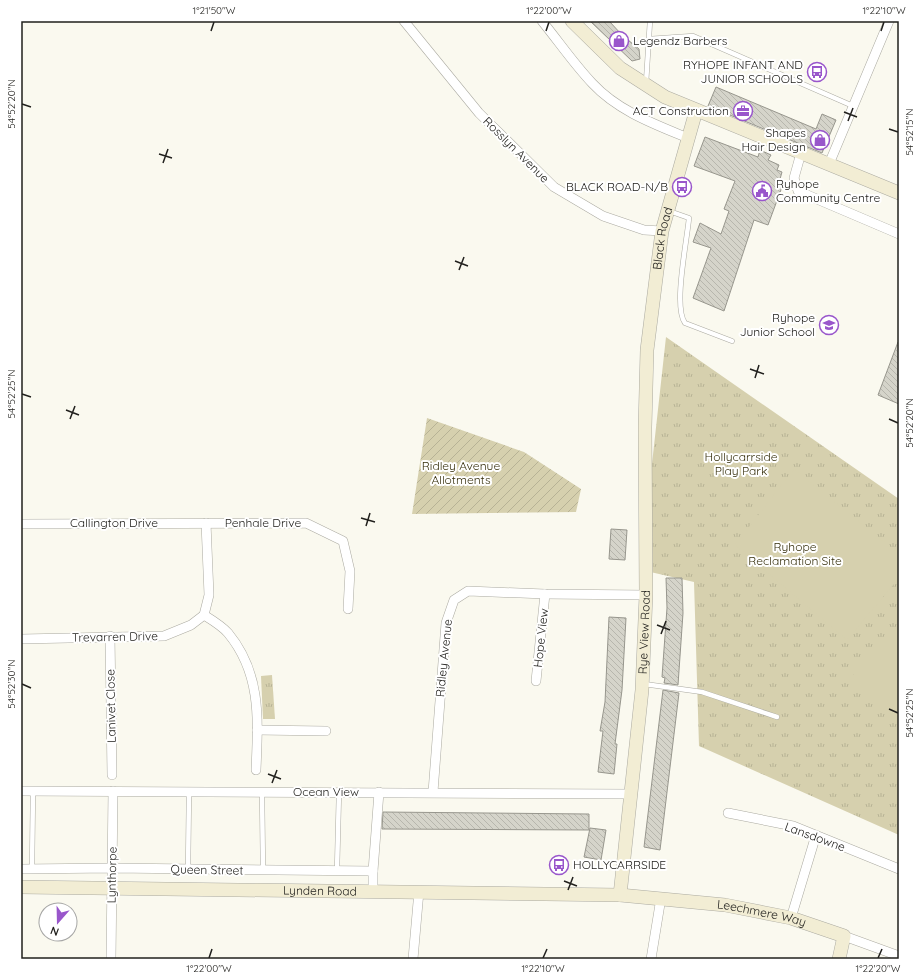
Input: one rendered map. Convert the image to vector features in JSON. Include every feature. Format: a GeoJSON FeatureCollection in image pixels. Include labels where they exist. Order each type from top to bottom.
{"type":"FeatureCollection","features":[{"type":"Feature","properties":{"kind":"street","name":"Rosslyn Avenue"},"geometry":{"type":"LineString","coordinates":[[404,21],[479,113],[554,187],[603,216],[644,230],[662,230]]}},
{"type":"Feature","properties":{"kind":"street"},"geometry":{"type":"LineString","coordinates":[[542,21],[593,84],[609,98],[644,120],[688,138]]}},
{"type":"Feature","properties":{"kind":"street"},"geometry":{"type":"LineString","coordinates":[[572,21],[620,68],[646,87],[696,111],[899,193]]}},
{"type":"Feature","properties":{"kind":"street"},"geometry":{"type":"LineString","coordinates":[[829,164],[889,21]]}},
{"type":"Feature","properties":{"kind":"street","name":"Black Road"},"geometry":{"type":"LineString","coordinates":[[647,368],[647,350],[662,230],[696,111]]}},
{"type":"Feature","properties":{"kind":"street"},"geometry":{"type":"LineString","coordinates":[[801,153],[794,178],[798,191],[899,234]]}},
{"type":"Feature","properties":{"kind":"street","name":"Rye View Road"},"geometry":{"type":"LineString","coordinates":[[620,895],[643,684],[646,595],[647,368]]}},
{"type":"Feature","properties":{"kind":"street"},"geometry":{"type":"LineString","coordinates":[[206,523],[209,595],[204,615],[228,632],[247,661],[256,696],[256,770]]}},
{"type":"Feature","properties":{"kind":"street","name":"Callington Drive"},"geometry":{"type":"LineString","coordinates":[[21,524],[206,523]]}},
{"type":"Feature","properties":{"kind":"street","name":"Penhale Drive"},"geometry":{"type":"LineString","coordinates":[[206,523],[306,523],[344,542],[350,571],[348,609]]}},
{"type":"Feature","properties":{"kind":"street","name":"Ridley Avenue"},"geometry":{"type":"LineString","coordinates":[[433,792],[446,623],[454,600],[468,591],[545,594],[646,595]]}},
{"type":"Feature","properties":{"kind":"street","name":"Hope View"},"geometry":{"type":"LineString","coordinates":[[536,681],[545,594]]}},
{"type":"Feature","properties":{"kind":"street","name":"Trevarren Drive"},"geometry":{"type":"LineString","coordinates":[[21,640],[110,636],[164,636],[191,625],[204,615]]}},
{"type":"Feature","properties":{"kind":"street","name":"Lanivet Close"},"geometry":{"type":"LineString","coordinates":[[110,636],[112,775]]}},
{"type":"Feature","properties":{"kind":"street"},"geometry":{"type":"LineString","coordinates":[[257,730],[326,731]]}},
{"type":"Feature","properties":{"kind":"street","name":"Ocean View"},"geometry":{"type":"LineString","coordinates":[[21,791],[630,794]]}},
{"type":"Feature","properties":{"kind":"street","name":"Lynthorpe"},"geometry":{"type":"LineString","coordinates":[[111,959],[114,791]]}},
{"type":"Feature","properties":{"kind":"street"},"geometry":{"type":"LineString","coordinates":[[373,891],[373,871],[379,792]]}},
{"type":"Feature","properties":{"kind":"street","name":"Lansdowne"},"geometry":{"type":"LineString","coordinates":[[728,813],[793,826],[899,869]]}},
{"type":"Feature","properties":{"kind":"street"},"geometry":{"type":"LineString","coordinates":[[791,918],[816,835]]}},
{"type":"Feature","properties":{"kind":"street","name":"Queen Street"},"geometry":{"type":"LineString","coordinates":[[21,869],[113,868],[373,871]]}},
{"type":"Feature","properties":{"kind":"street","name":"Lynden Road"},"geometry":{"type":"LineString","coordinates":[[21,887],[419,891],[620,895]]}},
{"type":"Feature","properties":{"kind":"street"},"geometry":{"type":"LineString","coordinates":[[413,959],[419,891]]}},
{"type":"Feature","properties":{"kind":"street","name":"Leechmere Way"},"geometry":{"type":"LineString","coordinates":[[620,895],[725,905],[791,918],[899,956]]}},
{"type":"Feature","properties":{"kind":"street"},"geometry":{"type":"LineString","coordinates":[[651,959],[661,898]]}},
{"type":"Feature","properties":{"kind":"street"},"geometry":{"type":"LineString","coordinates":[[839,959],[844,936]]}},
{"type":"Feature","properties":{"kind":"lane"},"geometry":{"type":"LineString","coordinates":[[646,87],[650,21]]}},
{"type":"Feature","properties":{"kind":"lane"},"geometry":{"type":"LineString","coordinates":[[648,40],[693,36],[853,106]]}},
{"type":"Feature","properties":{"kind":"lane"},"geometry":{"type":"LineString","coordinates":[[668,211],[689,218],[680,289],[679,309],[681,318],[685,323],[732,341]]}},
{"type":"Feature","properties":{"kind":"lane"},"geometry":{"type":"LineString","coordinates":[[643,684],[702,692],[777,717]]}},
{"type":"Feature","properties":{"kind":"lane"},"geometry":{"type":"LineString","coordinates":[[32,869],[33,791]]}},
{"type":"Feature","properties":{"kind":"lane"},"geometry":{"type":"LineString","coordinates":[[188,870],[189,791]]}},
{"type":"Feature","properties":{"kind":"lane"},"geometry":{"type":"LineString","coordinates":[[262,792],[263,870]]}},
{"type":"Feature","properties":{"kind":"lane"},"geometry":{"type":"LineString","coordinates":[[337,870],[339,792]]}},
{"type":"Feature","properties":{"kind":"green space","name":"Ryhope Reclamation Site"},"geometry":{"type":"Polygon","coordinates":[[[666,337],[899,499],[899,835],[699,746],[694,582],[646,571],[646,518],[666,337]]]}},
{"type":"Feature","properties":{"kind":"green space","name":"Ridley Avenue Allotments"},"geometry":{"type":"Polygon","coordinates":[[[427,418],[524,452],[581,489],[576,512],[412,514],[427,418]]]}},
{"type":"Feature","properties":{"kind":"green space"},"geometry":{"type":"Polygon","coordinates":[[[794,469],[899,554],[899,578],[847,640],[735,545],[794,469]]]}},
{"type":"Feature","properties":{"kind":"green space"},"geometry":{"type":"Polygon","coordinates":[[[899,628],[899,720],[852,676],[899,628]]]}},
{"type":"Feature","properties":{"kind":"green space"},"geometry":{"type":"Polygon","coordinates":[[[272,675],[275,719],[263,719],[261,676],[272,675]]]}},
{"type":"Feature","properties":{"kind":"building"},"geometry":{"type":"Polygon","coordinates":[[[590,21],[609,21],[622,35],[639,49],[640,59],[632,61],[590,21]]]}},
{"type":"Feature","properties":{"kind":"building"},"geometry":{"type":"Polygon","coordinates":[[[716,87],[816,129],[822,114],[836,120],[822,153],[708,106],[716,87]]]}},
{"type":"Feature","properties":{"kind":"building"},"geometry":{"type":"Polygon","coordinates":[[[705,137],[758,157],[760,150],[771,155],[768,160],[779,165],[777,170],[782,172],[778,186],[782,187],[768,225],[754,220],[724,311],[693,298],[711,248],[693,242],[700,223],[721,234],[729,211],[724,209],[735,181],[694,166],[705,137]]]}},
{"type":"Feature","properties":{"kind":"building"},"geometry":{"type":"Polygon","coordinates":[[[899,342],[899,404],[878,395],[899,342]]]}},
{"type":"Feature","properties":{"kind":"building"},"geometry":{"type":"Polygon","coordinates":[[[611,529],[627,530],[625,560],[609,559],[611,529]]]}},
{"type":"Feature","properties":{"kind":"building"},"geometry":{"type":"Polygon","coordinates":[[[666,578],[682,578],[683,613],[678,685],[664,683],[665,678],[662,677],[667,608],[666,578]]]}},
{"type":"Feature","properties":{"kind":"building"},"geometry":{"type":"Polygon","coordinates":[[[609,617],[626,618],[622,690],[615,744],[617,744],[614,774],[598,772],[603,731],[600,731],[605,702],[609,617]]]}},
{"type":"Feature","properties":{"kind":"building"},"geometry":{"type":"Polygon","coordinates":[[[663,690],[679,693],[660,850],[644,847],[663,690]]]}},
{"type":"Feature","properties":{"kind":"building"},"geometry":{"type":"Polygon","coordinates":[[[383,812],[589,814],[589,830],[382,829],[383,812]]]}},
{"type":"Feature","properties":{"kind":"building"},"geometry":{"type":"Polygon","coordinates":[[[590,828],[606,830],[601,860],[584,857],[590,828]]]}},
{"type":"Feature","properties":{"kind":"place","name":"Legendz Barbers"},"geometry":{"type":"Point","coordinates":[619,41]}},
{"type":"Feature","properties":{"kind":"place","name":"RYHOPE INFANT AND JUNIOR SCHOOLS"},"geometry":{"type":"Point","coordinates":[817,72]}},
{"type":"Feature","properties":{"kind":"place","name":"ACT Construction"},"geometry":{"type":"Point","coordinates":[743,111]}},
{"type":"Feature","properties":{"kind":"place","name":"Shapes Hair Design"},"geometry":{"type":"Point","coordinates":[820,140]}},
{"type":"Feature","properties":{"kind":"place","name":"BLACK ROAD-N/B"},"geometry":{"type":"Point","coordinates":[682,187]}},
{"type":"Feature","properties":{"kind":"place","name":"Ryhope Community Centre"},"geometry":{"type":"Point","coordinates":[762,191]}},
{"type":"Feature","properties":{"kind":"place","name":"Ryhope Junior School"},"geometry":{"type":"Point","coordinates":[829,325]}},
{"type":"Feature","properties":{"kind":"place","name":"HOLLYCARRSIDE"},"geometry":{"type":"Point","coordinates":[559,865]}},
{"type":"Feature","properties":{"kind":"park label","name":"Hollycarrside Play Park"},"geometry":{"type":"Point","coordinates":[741,464]}}]}
